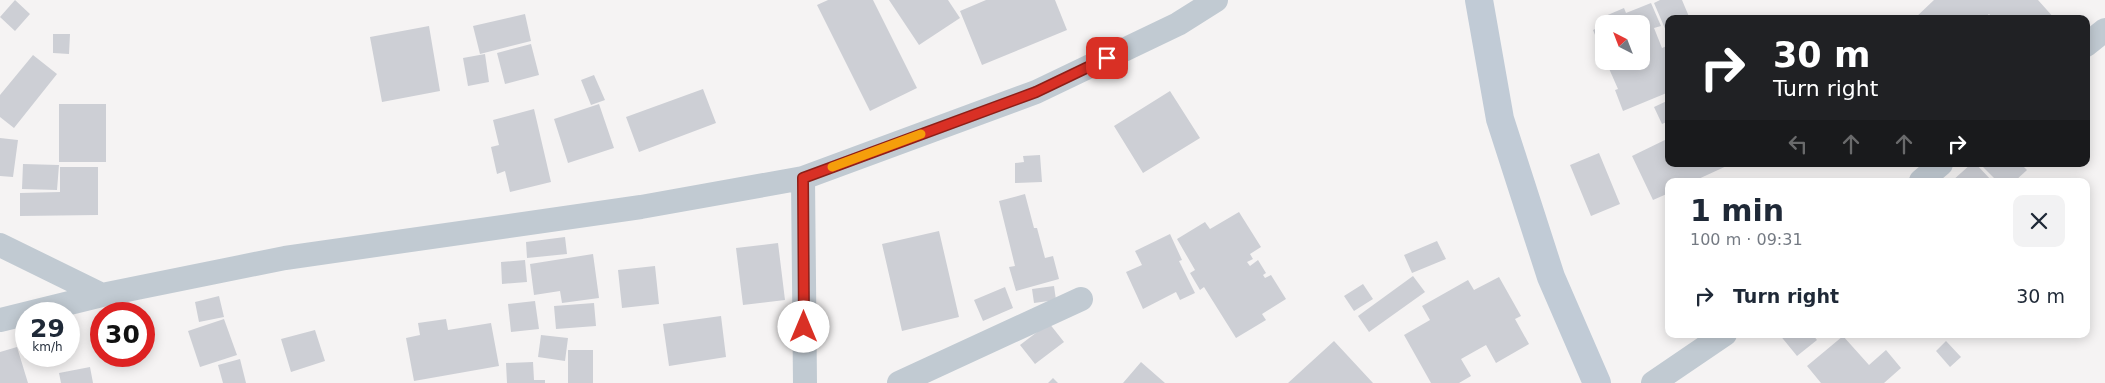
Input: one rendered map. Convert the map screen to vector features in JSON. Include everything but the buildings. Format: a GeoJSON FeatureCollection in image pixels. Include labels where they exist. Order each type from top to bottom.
{"type":"FeatureCollection","features":[{"type":"Feature","properties":{"kind":"street"},"geometry":{"type":"LineString","coordinates":[[0,320],[102,295],[285,258],[641,207],[803,178],[1036,92],[1178,24],[1216,0]]}},
{"type":"Feature","properties":{"kind":"street"},"geometry":{"type":"LineString","coordinates":[[1479,0],[1500,119],[1551,277],[1598,383]]}},
{"type":"Feature","properties":{"kind":"street"},"geometry":{"type":"LineString","coordinates":[[2090,42],[2105,30]]}},
{"type":"Feature","properties":{"kind":"street"},"geometry":{"type":"LineString","coordinates":[[1925,178],[1937,167]]}},
{"type":"Feature","properties":{"kind":"street"},"geometry":{"type":"LineString","coordinates":[[803,178],[805,383]]}},
{"type":"Feature","properties":{"kind":"street"},"geometry":{"type":"LineString","coordinates":[[0,245],[102,295]]}},
{"type":"Feature","properties":{"kind":"street"},"geometry":{"type":"LineString","coordinates":[[899,383],[1081,299]]}},
{"type":"Feature","properties":{"kind":"street"},"geometry":{"type":"LineString","coordinates":[[1653,383],[1719,338]]}},
{"type":"Feature","properties":{"kind":"slow traffic"},"geometry":{"type":"LineString","coordinates":[[832,167],[921,134]]}},
{"type":"Feature","properties":{"kind":"route"},"geometry":{"type":"LineString","coordinates":[[804,327],[803,178],[1036,92],[1107,58]]}}]}
